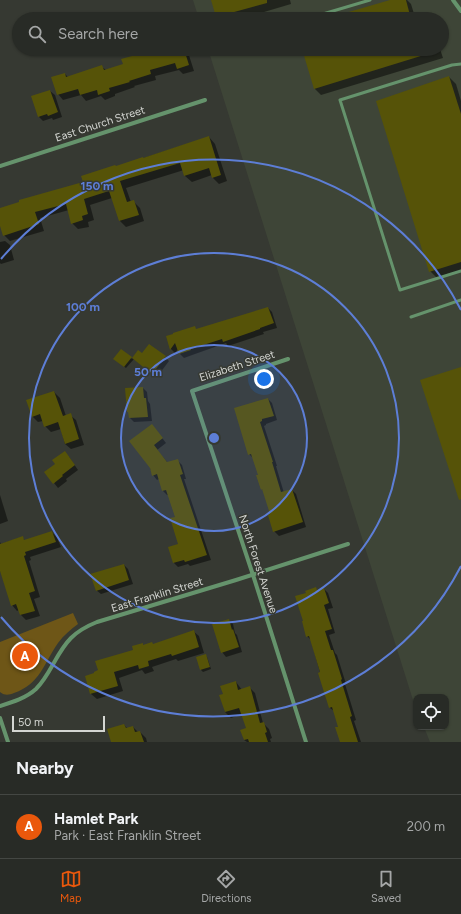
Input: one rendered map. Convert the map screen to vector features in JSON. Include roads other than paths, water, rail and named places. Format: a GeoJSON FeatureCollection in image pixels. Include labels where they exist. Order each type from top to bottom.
{"type":"FeatureCollection","features":[{"type":"Feature","properties":{"kind":"street"},"geometry":{"type":"LineString","coordinates":[[453,0],[461,11]]}},
{"type":"Feature","properties":{"kind":"street","name":"East Church Street"},"geometry":{"type":"LineString","coordinates":[[0,166],[205,100]]}},
{"type":"Feature","properties":{"kind":"street","name":"Elizabeth Street"},"geometry":{"type":"LineString","coordinates":[[192,391],[288,359]]}},
{"type":"Feature","properties":{"kind":"street","name":"North Forest Avenue"},"geometry":{"type":"LineString","coordinates":[[192,391],[306,742]]}},
{"type":"Feature","properties":{"kind":"street","name":"East Franklin Street"},"geometry":{"type":"LineString","coordinates":[[0,706],[19,700],[43,682],[64,646],[78,632],[87,626],[348,544]]}},
{"type":"Feature","properties":{"kind":"street"},"geometry":{"type":"LineString","coordinates":[[0,718],[8,742]]}},
{"type":"Feature","properties":{"kind":"lane"},"geometry":{"type":"LineString","coordinates":[[330,12],[370,0]]}},
{"type":"Feature","properties":{"kind":"lane"},"geometry":{"type":"LineString","coordinates":[[461,64],[452,65],[340,100],[400,290],[461,271]]}},
{"type":"Feature","properties":{"kind":"lane"},"geometry":{"type":"LineString","coordinates":[[411,317],[461,300]]}},
{"type":"Feature","properties":{"kind":"place","name":"Hamlet Park"},"geometry":{"type":"Point","coordinates":[25,656]}}]}
